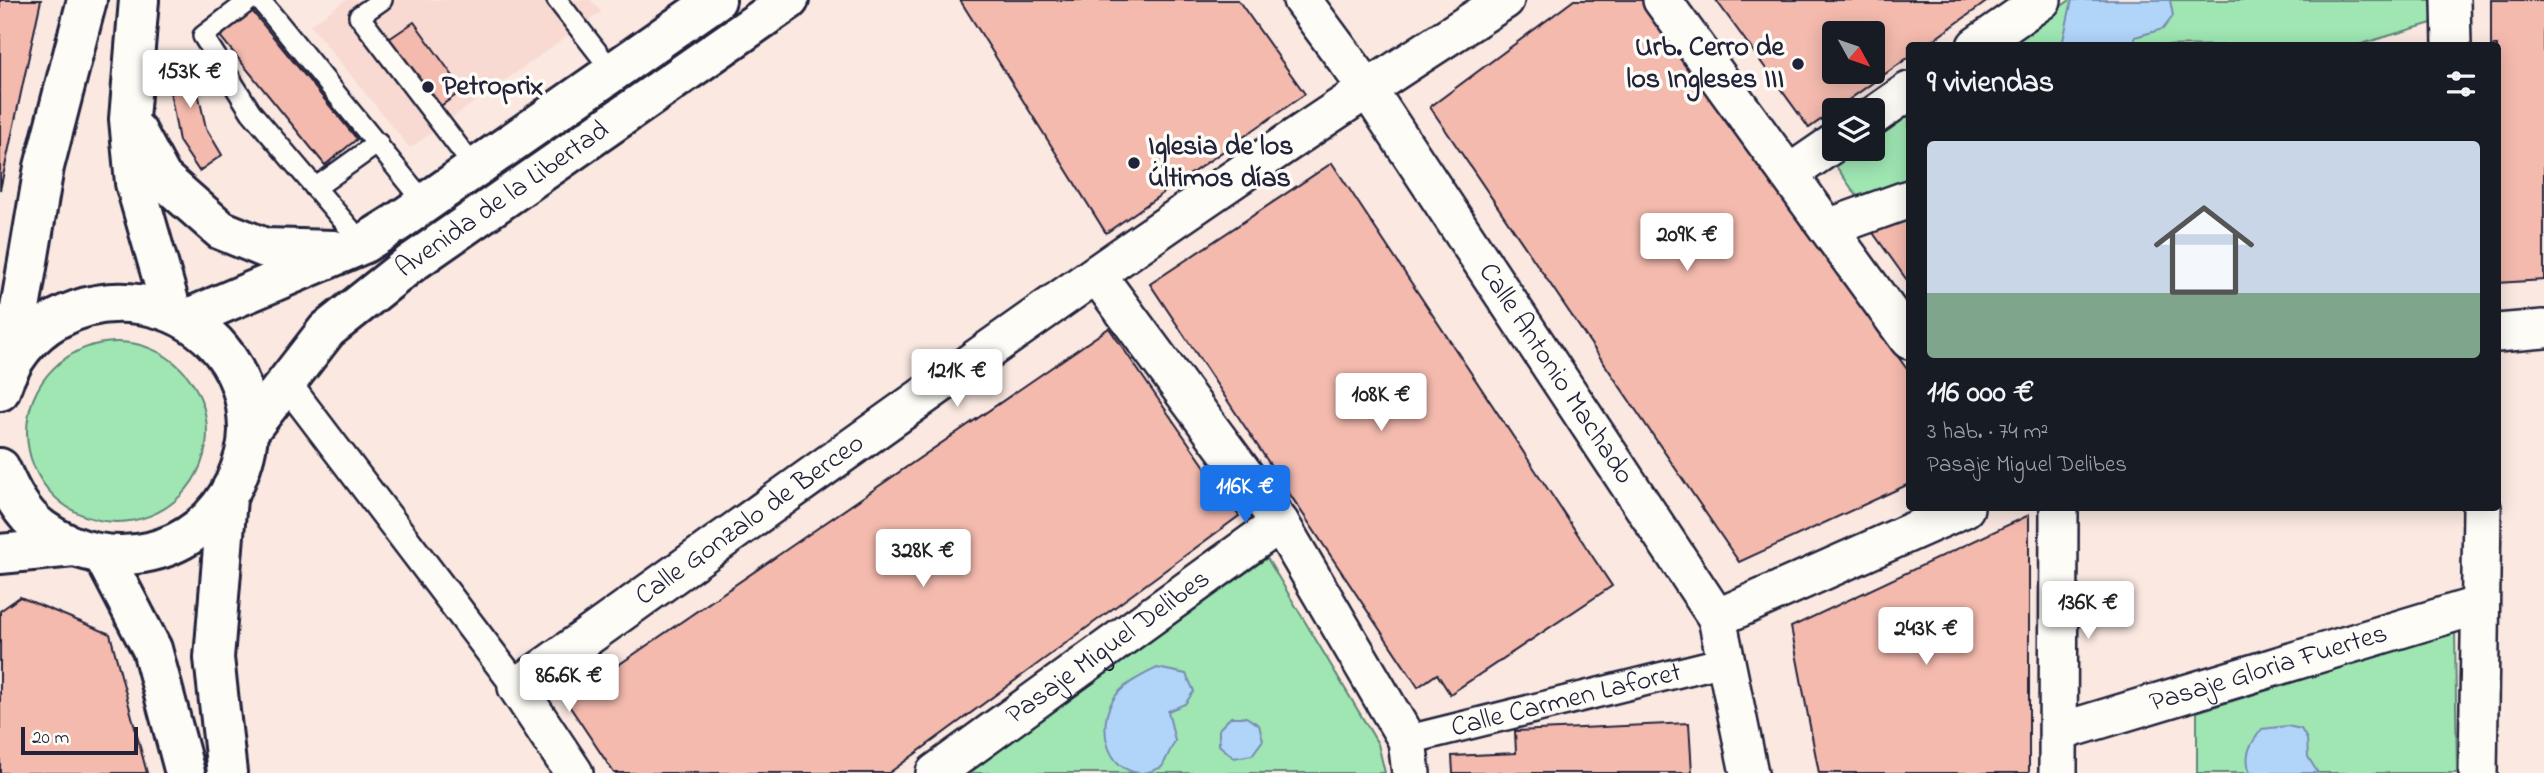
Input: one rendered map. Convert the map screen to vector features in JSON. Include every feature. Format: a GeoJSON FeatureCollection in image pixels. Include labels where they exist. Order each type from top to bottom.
{"type":"FeatureCollection","features":[{"type":"Feature","properties":{"kind":"main road"},"geometry":{"type":"LineString","coordinates":[[3,384],[44,167],[87,0]]}},
{"type":"Feature","properties":{"kind":"main road"},"geometry":{"type":"LineString","coordinates":[[139,0],[129,119],[135,183],[179,315]]}},
{"type":"Feature","properties":{"kind":"main road","name":"Avenida de la Libertad"},"geometry":{"type":"LineString","coordinates":[[179,315],[355,247],[425,203],[716,0]]}},
{"type":"Feature","properties":{"kind":"main road","name":"Avenida de la Libertad"},"geometry":{"type":"LineString","coordinates":[[248,432],[327,330],[410,264],[789,0]]}},
{"type":"Feature","properties":{"kind":"main road"},"geometry":{"type":"LineString","coordinates":[[129,119],[162,178],[221,230],[265,248],[355,247]]}},
{"type":"Feature","properties":{"kind":"main road"},"geometry":{"type":"LineString","coordinates":[[0,554],[88,551],[138,555],[173,545],[203,526],[227,498],[242,466],[248,432],[244,394],[228,360],[204,332],[179,315],[132,302],[90,306],[51,322],[20,351],[3,384]]}},
{"type":"Feature","properties":{"kind":"main road"},"geometry":{"type":"LineString","coordinates":[[0,468],[15,500],[40,528],[88,551],[152,649],[185,773]]}},
{"type":"Feature","properties":{"kind":"main road"},"geometry":{"type":"LineString","coordinates":[[227,498],[214,658],[227,773]]}},
{"type":"Feature","properties":{"kind":"street","name":"Calle Antonio Machado"},"geometry":{"type":"LineString","coordinates":[[1302,0],[1367,88],[1717,618],[1749,773]]}},
{"type":"Feature","properties":{"kind":"street","name":"Calle Gonzalo de Berceo"},"geometry":{"type":"LineString","coordinates":[[517,687],[1097,275],[1367,88],[1505,0]]}},
{"type":"Feature","properties":{"kind":"street"},"geometry":{"type":"LineString","coordinates":[[1662,0],[1906,336]]}},
{"type":"Feature","properties":{"kind":"street"},"geometry":{"type":"LineString","coordinates":[[1982,42],[2042,0]]}},
{"type":"Feature","properties":{"kind":"street"},"geometry":{"type":"LineString","coordinates":[[2451,0],[2452,42]]}},
{"type":"Feature","properties":{"kind":"street"},"geometry":{"type":"LineString","coordinates":[[1885,108],[1906,94]]}},
{"type":"Feature","properties":{"kind":"street"},"geometry":{"type":"LineString","coordinates":[[1789,174],[1822,152]]}},
{"type":"Feature","properties":{"kind":"street"},"geometry":{"type":"LineString","coordinates":[[1828,228],[1906,200]]}},
{"type":"Feature","properties":{"kind":"street"},"geometry":{"type":"LineString","coordinates":[[1097,275],[1280,523],[1409,757]]}},
{"type":"Feature","properties":{"kind":"street"},"geometry":{"type":"LineString","coordinates":[[2501,333],[2544,329]]}},
{"type":"Feature","properties":{"kind":"street"},"geometry":{"type":"LineString","coordinates":[[287,384],[517,687],[574,773]]}},
{"type":"Feature","properties":{"kind":"street"},"geometry":{"type":"LineString","coordinates":[[1717,618],[1958,511]]}},
{"type":"Feature","properties":{"kind":"street"},"geometry":{"type":"LineString","coordinates":[[2058,773],[2059,511]]}},
{"type":"Feature","properties":{"kind":"street"},"geometry":{"type":"LineString","coordinates":[[2478,773],[2482,511]]}},
{"type":"Feature","properties":{"kind":"street","name":"Pasaje Miguel Delibes"},"geometry":{"type":"LineString","coordinates":[[935,773],[1280,523]]}},
{"type":"Feature","properties":{"kind":"street","name":"Pasaje Gloria Fuertes"},"geometry":{"type":"LineString","coordinates":[[2059,732],[2480,605]]}},
{"type":"Feature","properties":{"kind":"street","name":"Calle Carmen Laforet"},"geometry":{"type":"LineString","coordinates":[[1409,757],[1726,661]]}},
{"type":"Feature","properties":{"kind":"lane"},"geometry":{"type":"LineString","coordinates":[[250,0],[203,36],[251,112],[315,188],[355,247]]}},
{"type":"Feature","properties":{"kind":"lane"},"geometry":{"type":"LineString","coordinates":[[260,0],[425,203]]}},
{"type":"Feature","properties":{"kind":"lane"},"geometry":{"type":"LineString","coordinates":[[382,0],[359,16],[474,167]]}},
{"type":"Feature","properties":{"kind":"lane"},"geometry":{"type":"LineString","coordinates":[[557,0],[613,72]]}},
{"type":"Feature","properties":{"kind":"lane"},"geometry":{"type":"LineString","coordinates":[[315,188],[378,143]]}},
{"type":"Feature","properties":{"kind":"shaded area","name":"Petroprix"},"geometry":{"type":"Polygon","coordinates":[[[346,0],[591,0],[601,12],[410,148],[310,25],[346,0]]]}},
{"type":"Feature","properties":{"kind":"green space"},"geometry":{"type":"Polygon","coordinates":[[[2070,0],[2434,0],[2435,22],[2368,42],[2011,42],[2070,0]]]}},
{"type":"Feature","properties":{"kind":"green space"},"geometry":{"type":"Polygon","coordinates":[[[1906,113],[1906,181],[1857,196],[1833,162],[1885,161],[1885,127],[1906,113]]]}},
{"type":"Feature","properties":{"kind":"green space"},"geometry":{"type":"Polygon","coordinates":[[[117,342],[152,349],[181,368],[200,397],[207,432],[200,467],[181,496],[152,515],[117,522],[82,515],[53,496],[34,467],[27,432],[34,397],[53,368],[82,349],[117,342]]]}},
{"type":"Feature","properties":{"kind":"green space"},"geometry":{"type":"Polygon","coordinates":[[[1267,558],[1378,744],[1385,773],[960,773],[1267,558]]]}},
{"type":"Feature","properties":{"kind":"green space"},"geometry":{"type":"Polygon","coordinates":[[[2455,632],[2457,773],[2197,773],[2197,712],[2455,632]]]}},
{"type":"Feature","properties":{"kind":"water"},"geometry":{"type":"Polygon","coordinates":[[[2072,0],[2170,0],[2173,16],[2163,29],[2135,37],[2135,42],[2063,42],[2072,0]]]}},
{"type":"Feature","properties":{"kind":"water"},"geometry":{"type":"Polygon","coordinates":[[[1157,668],[1186,674],[1194,691],[1185,704],[1168,711],[1175,741],[1162,767],[1141,773],[1129,770],[1113,756],[1108,746],[1106,722],[1113,700],[1121,690],[1157,668]]]}},
{"type":"Feature","properties":{"kind":"water"},"geometry":{"type":"Polygon","coordinates":[[[1231,717],[1246,717],[1259,725],[1263,740],[1252,755],[1234,758],[1219,745],[1219,729],[1231,717]]]}},
{"type":"Feature","properties":{"kind":"water"},"geometry":{"type":"Polygon","coordinates":[[[2287,726],[2301,729],[2307,739],[2308,757],[2318,773],[2250,773],[2247,760],[2254,739],[2262,729],[2287,726]]]}},
{"type":"Feature","properties":{"kind":"building"},"geometry":{"type":"Polygon","coordinates":[[[0,0],[41,0],[0,190],[0,0]]]}},
{"type":"Feature","properties":{"kind":"building","name":"Iglesia de los últimos días"},"geometry":{"type":"Polygon","coordinates":[[[960,0],[1238,0],[1305,94],[1106,233],[960,0]]]}},
{"type":"Feature","properties":{"kind":"building"},"geometry":{"type":"Polygon","coordinates":[[[1574,0],[1642,0],[1906,368],[1906,485],[1739,562],[1430,107],[1574,0]]]}},
{"type":"Feature","properties":{"kind":"building","name":"Urb. Cerro de los Ingleses III"},"geometry":{"type":"Polygon","coordinates":[[[1716,0],[1989,0],[1931,42],[1906,42],[1906,59],[1885,74],[1885,21],[1822,21],[1822,84],[1871,84],[1851,98],[1822,98],[1822,119],[1809,128],[1716,0]]]}},
{"type":"Feature","properties":{"kind":"building"},"geometry":{"type":"Polygon","coordinates":[[[2491,0],[2544,0],[2544,280],[2501,283],[2501,42],[2491,42],[2491,0]]]}},
{"type":"Feature","properties":{"kind":"building"},"geometry":{"type":"Polygon","coordinates":[[[248,6],[357,139],[325,165],[215,30],[248,6]]]}},
{"type":"Feature","properties":{"kind":"building"},"geometry":{"type":"Polygon","coordinates":[[[414,22],[463,90],[435,110],[386,41],[414,22]]]}},
{"type":"Feature","properties":{"kind":"building"},"geometry":{"type":"Polygon","coordinates":[[[169,52],[199,53],[197,88],[206,128],[222,155],[199,171],[179,141],[169,86],[169,52]]]}},
{"type":"Feature","properties":{"kind":"building"},"geometry":{"type":"Polygon","coordinates":[[[1332,163],[1612,586],[1450,694],[1437,674],[1418,687],[1150,284],[1332,163]]]}},
{"type":"Feature","properties":{"kind":"building"},"geometry":{"type":"Polygon","coordinates":[[[1906,216],[1906,279],[1871,230],[1906,216]]]}},
{"type":"Feature","properties":{"kind":"building"},"geometry":{"type":"Polygon","coordinates":[[[1109,328],[1239,516],[889,773],[614,773],[566,701],[1109,328]]]}},
{"type":"Feature","properties":{"kind":"building"},"geometry":{"type":"Polygon","coordinates":[[[2029,515],[2029,773],[1819,773],[1791,627],[2029,515]]]}},
{"type":"Feature","properties":{"kind":"building"},"geometry":{"type":"Polygon","coordinates":[[[20,597],[110,634],[147,773],[0,773],[0,611],[20,597]]]}},
{"type":"Feature","properties":{"kind":"building"},"geometry":{"type":"Polygon","coordinates":[[[1689,723],[1692,773],[1453,773],[1452,756],[1516,753],[1515,731],[1689,723]]]}},
{"type":"Feature","properties":{"kind":"place","name":"Urb. Cerro de los Ingleses III"},"geometry":{"type":"Point","coordinates":[1798,64]}},
{"type":"Feature","properties":{"kind":"place","name":"Petroprix"},"geometry":{"type":"Point","coordinates":[428,87]}},
{"type":"Feature","properties":{"kind":"place","name":"Iglesia de los últimos días"},"geometry":{"type":"Point","coordinates":[1134,163]}}]}
